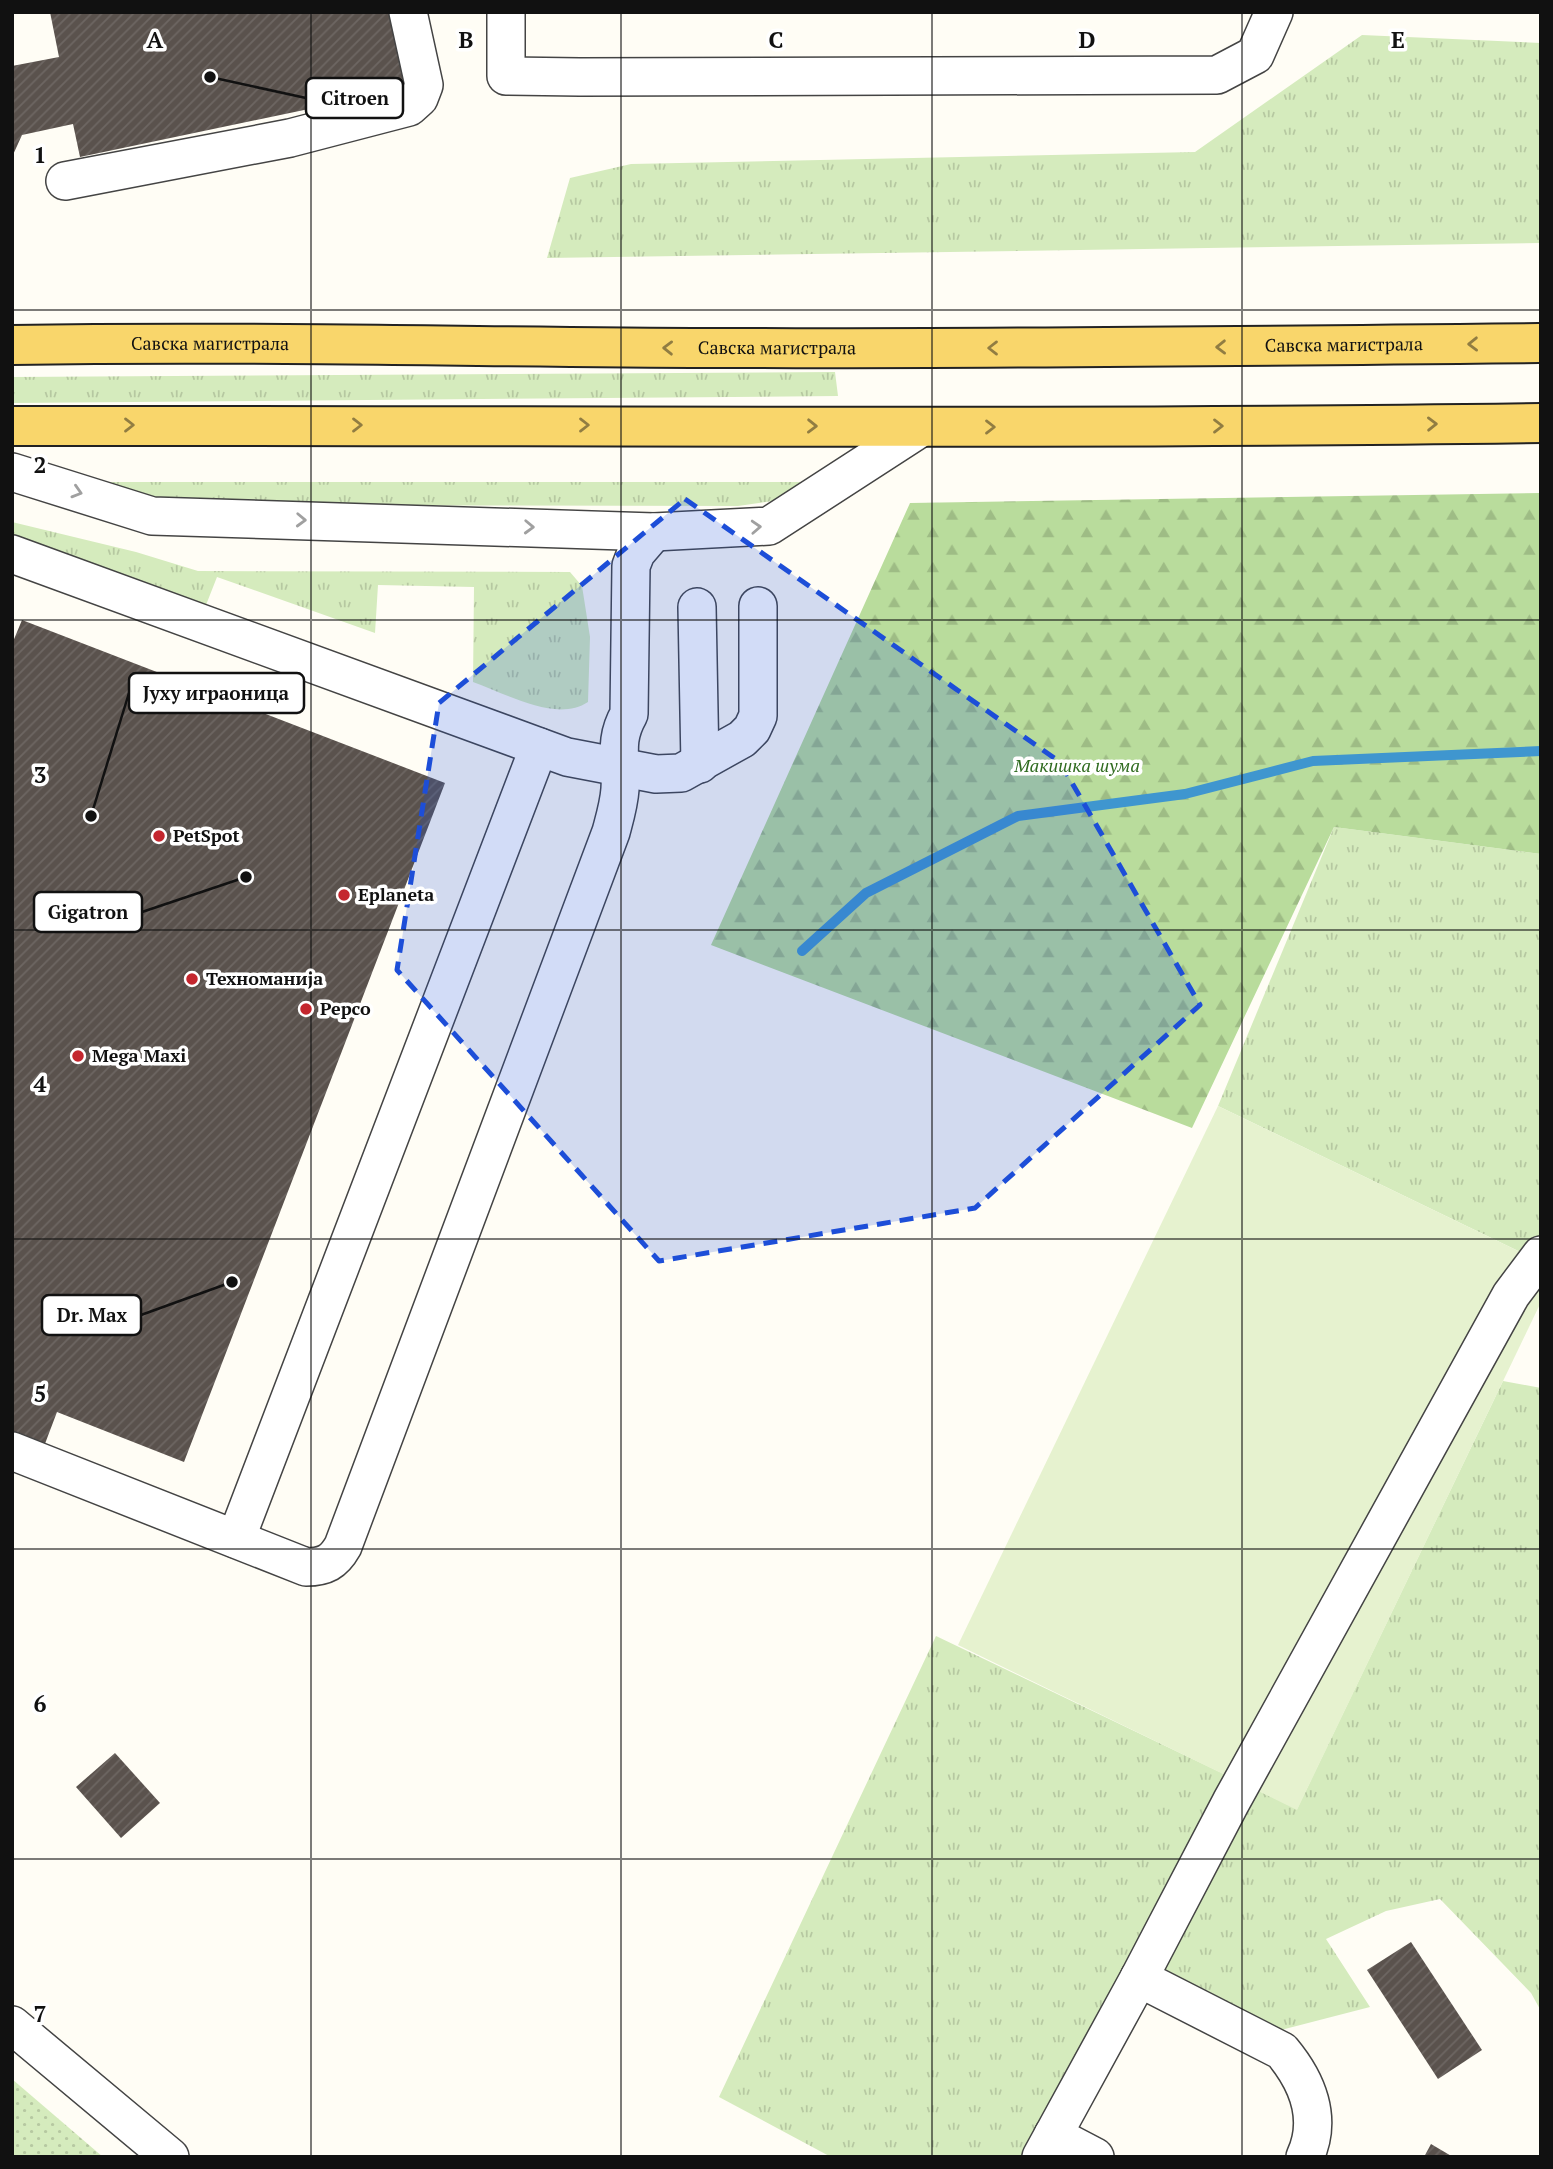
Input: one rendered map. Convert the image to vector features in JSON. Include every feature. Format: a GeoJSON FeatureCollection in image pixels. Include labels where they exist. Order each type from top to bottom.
{"type":"FeatureCollection","features":[{"type":"Feature","properties":{"kind":"main road","name":"Савска магистрала"},"geometry":{"type":"LineString","coordinates":[[12,345],[142,343],[1046,348],[1541,343]]}},
{"type":"Feature","properties":{"kind":"main road"},"geometry":{"type":"LineString","coordinates":[[12,426],[922,427],[1541,423]]}},
{"type":"Feature","properties":{"kind":"street"},"geometry":{"type":"LineString","coordinates":[[65,181],[290,138],[409,107],[419,98],[424,85],[408,12]]}},
{"type":"Feature","properties":{"kind":"street"},"geometry":{"type":"LineString","coordinates":[[506,12],[506,76],[608,77],[1217,75],[1255,55],[1274,12]]}},
{"type":"Feature","properties":{"kind":"street"},"geometry":{"type":"LineString","coordinates":[[12,472],[152,516],[654,532],[769,526],[922,427]]}},
{"type":"Feature","properties":{"kind":"street"},"geometry":{"type":"LineString","coordinates":[[582,529],[604,551],[608,559],[608,713],[620,731]]}},
{"type":"Feature","properties":{"kind":"street"},"geometry":{"type":"LineString","coordinates":[[12,1451],[306,1567],[320,1567],[335,1560],[343,1546],[611,832],[620,786],[620,731],[629,714],[631,566],[636,553],[654,532]]}},
{"type":"Feature","properties":{"kind":"street"},"geometry":{"type":"LineString","coordinates":[[12,554],[568,757],[656,774],[681,773],[742,739],[752,729],[758,716],[758,606]]}},
{"type":"Feature","properties":{"kind":"street"},"geometry":{"type":"LineString","coordinates":[[697,607],[700,764]]}},
{"type":"Feature","properties":{"kind":"street"},"geometry":{"type":"LineString","coordinates":[[236,1539],[539,747]]}},
{"type":"Feature","properties":{"kind":"street"},"geometry":{"type":"LineString","coordinates":[[1096,2157],[1047,2146],[1231,1802],[1511,1296],[1541,1255]]}},
{"type":"Feature","properties":{"kind":"street"},"geometry":{"type":"LineString","coordinates":[[1139,1978],[1282,2052],[1298,2072],[1310,2096],[1312,2123],[1305,2157]]}},
{"type":"Feature","properties":{"kind":"street"},"geometry":{"type":"LineString","coordinates":[[12,2025],[170,2157]]}},
{"type":"Feature","properties":{"kind":"highlighted area"},"geometry":{"type":"Polygon","coordinates":[[[685,499],[1060,762],[1200,1005],[975,1208],[659,1261],[397,970],[439,703],[685,499]]]}},
{"type":"Feature","properties":{"kind":"green space"},"geometry":{"type":"Polygon","coordinates":[[[1362,35],[1541,43],[1541,243],[547,258],[570,178],[631,164],[1195,152],[1362,35]]]}},
{"type":"Feature","properties":{"kind":"green space"},"geometry":{"type":"Polygon","coordinates":[[[835,372],[838,396],[12,403],[12,377],[835,372]]]}},
{"type":"Feature","properties":{"kind":"green space"},"geometry":{"type":"Polygon","coordinates":[[[103,482],[813,482],[773,501],[738,506],[183,505],[103,482]]]}},
{"type":"Feature","properties":{"kind":"green space","name":"Макишка шума"},"geometry":{"type":"Polygon","coordinates":[[[1541,493],[1541,854],[1334,827],[1192,1128],[711,945],[910,503],[1541,493]]]}},
{"type":"Feature","properties":{"kind":"green space"},"geometry":{"type":"Polygon","coordinates":[[[12,522],[136,552],[198,571],[570,572],[582,586],[590,637],[588,702],[575,708],[547,708],[473,682],[474,587],[378,585],[375,633],[217,577],[206,605],[12,541],[12,522]]]}},
{"type":"Feature","properties":{"kind":"green space"},"geometry":{"type":"Polygon","coordinates":[[[1334,827],[1541,854],[1541,1262],[1218,1106],[1334,827]]]}},
{"type":"Feature","properties":{"kind":"green space"},"geometry":{"type":"Polygon","coordinates":[[[1218,1106],[1541,1262],[1541,1302],[1297,1810],[958,1645],[1218,1106]]]}},
{"type":"Feature","properties":{"kind":"green space"},"geometry":{"type":"Polygon","coordinates":[[[1503,1381],[1541,1388],[1541,2011],[1531,1993],[1440,1899],[1386,1911],[1326,1939],[1370,2007],[1281,2030],[1139,1978],[1040,2157],[831,2157],[719,2097],[936,1636],[1297,1809],[1503,1381]]]}},
{"type":"Feature","properties":{"kind":"green space"},"geometry":{"type":"Polygon","coordinates":[[[12,2079],[103,2157],[12,2157],[12,2079]]]}},
{"type":"Feature","properties":{"kind":"building"},"geometry":{"type":"Polygon","coordinates":[[[50,12],[393,12],[409,88],[80,157],[73,124],[22,135],[12,157],[12,66],[59,57],[50,12]]]}},
{"type":"Feature","properties":{"kind":"building"},"geometry":{"type":"Polygon","coordinates":[[[22,620],[445,783],[184,1462],[57,1412],[43,1449],[12,1437],[12,644],[22,620]]]}},
{"type":"Feature","properties":{"kind":"building"},"geometry":{"type":"Polygon","coordinates":[[[115,1753],[160,1803],[121,1838],[76,1787],[115,1753]]]}},
{"type":"Feature","properties":{"kind":"building"},"geometry":{"type":"Polygon","coordinates":[[[1411,1942],[1482,2050],[1438,2079],[1367,1970],[1411,1942]]]}},
{"type":"Feature","properties":{"kind":"building"},"geometry":{"type":"Polygon","coordinates":[[[1431,2144],[1453,2157],[1424,2157],[1431,2144]]]}},
{"type":"Feature","properties":{"kind":"waterway"},"geometry":{"type":"LineString","coordinates":[[802,951],[866,893],[1018,816],[1185,794],[1313,761],[1541,751]]}},
{"type":"Feature","properties":{"kind":"place","name":"Citroen"},"geometry":{"type":"Point","coordinates":[210,77]}},
{"type":"Feature","properties":{"kind":"place","name":"Јуху играоница"},"geometry":{"type":"Point","coordinates":[91,816]}},
{"type":"Feature","properties":{"kind":"place","name":"PetSpot"},"geometry":{"type":"Point","coordinates":[159,836]}},
{"type":"Feature","properties":{"kind":"place","name":"Gigatron"},"geometry":{"type":"Point","coordinates":[246,877]}},
{"type":"Feature","properties":{"kind":"place","name":"Eplaneta"},"geometry":{"type":"Point","coordinates":[344,895]}},
{"type":"Feature","properties":{"kind":"place","name":"Техноманија"},"geometry":{"type":"Point","coordinates":[192,979]}},
{"type":"Feature","properties":{"kind":"place","name":"Pepco"},"geometry":{"type":"Point","coordinates":[306,1009]}},
{"type":"Feature","properties":{"kind":"place","name":"Mega Maxi"},"geometry":{"type":"Point","coordinates":[78,1056]}},
{"type":"Feature","properties":{"kind":"place","name":"Dr. Max"},"geometry":{"type":"Point","coordinates":[232,1282]}}]}
